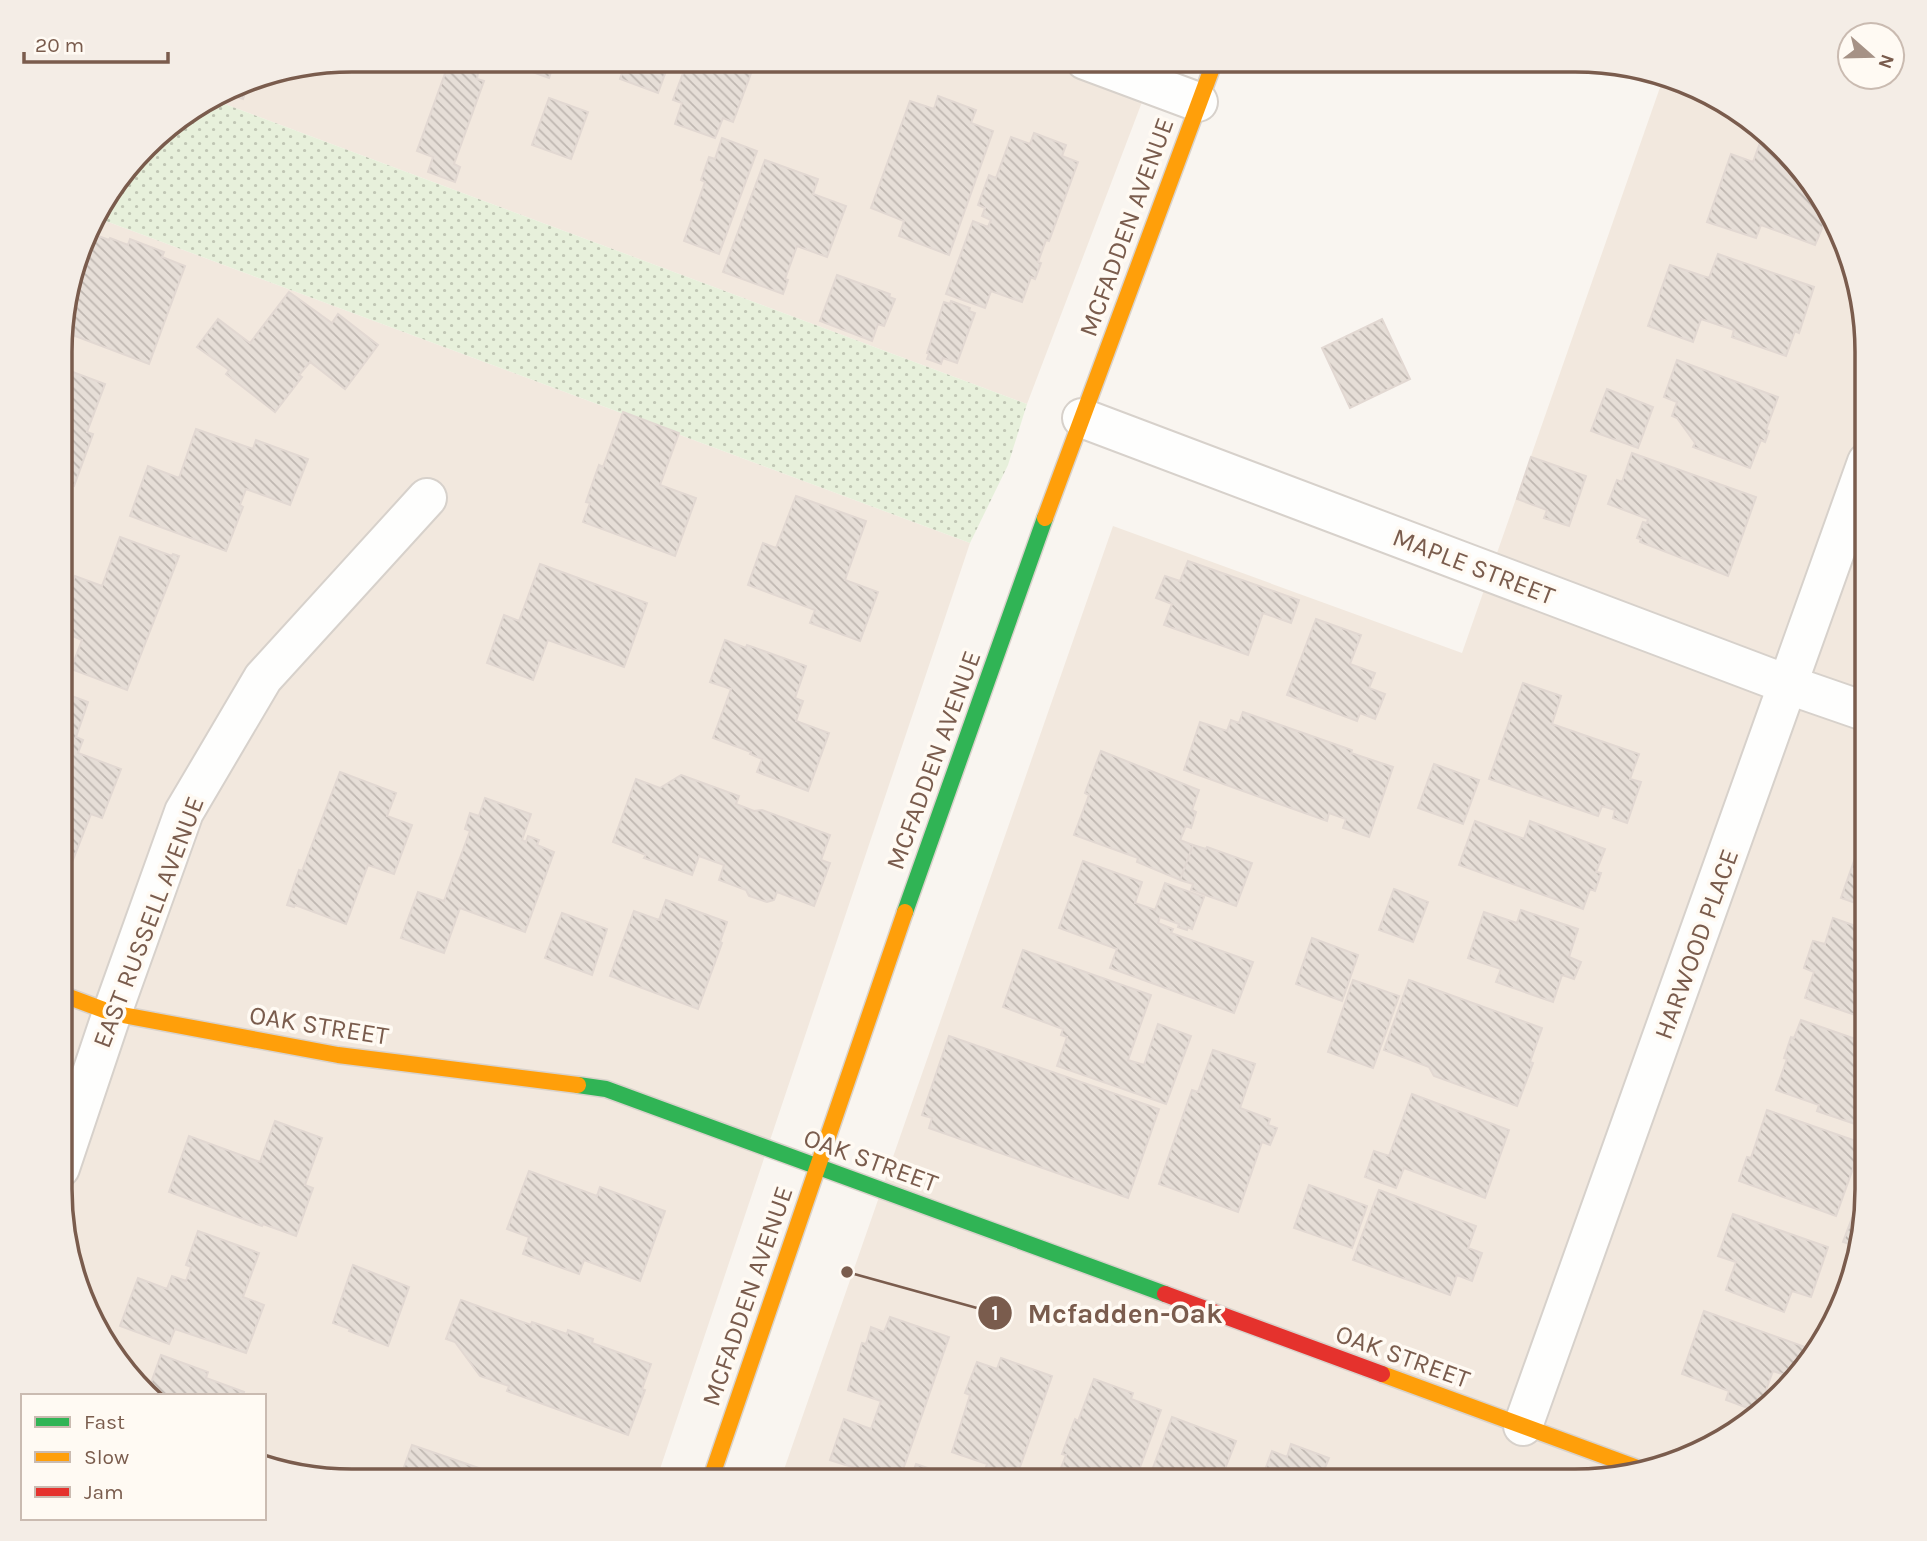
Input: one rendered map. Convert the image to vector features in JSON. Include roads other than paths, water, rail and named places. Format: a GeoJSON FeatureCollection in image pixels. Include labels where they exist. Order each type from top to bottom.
{"type":"FeatureCollection","features":[{"type":"Feature","properties":{"kind":"street"},"geometry":{"type":"LineString","coordinates":[[1118,72],[1199,102]]}},
{"type":"Feature","properties":{"kind":"street","name":"MCFADDEN AVENUE"},"geometry":{"type":"LineString","coordinates":[[714,1469],[817,1166],[1082,418],[1210,72]]}},
{"type":"Feature","properties":{"kind":"street","name":"MAPLE STREET"},"geometry":{"type":"LineString","coordinates":[[1082,418],[1855,708]]}},
{"type":"Feature","properties":{"kind":"street","name":"HARWOOD PLACE"},"geometry":{"type":"LineString","coordinates":[[1523,1426],[1855,497]]}},
{"type":"Feature","properties":{"kind":"street","name":"EAST RUSSELL AVENUE"},"geometry":{"type":"LineString","coordinates":[[72,1132],[184,812],[263,678],[427,498]]}},
{"type":"Feature","properties":{"kind":"street","name":"OAK STREET"},"geometry":{"type":"LineString","coordinates":[[72,998],[112,1013],[338,1055],[606,1089],[1628,1464]]}},
{"type":"Feature","properties":{"kind":"place","name":"Mcfadden-Oak"},"geometry":{"type":"Point","coordinates":[847,1272]}}]}
